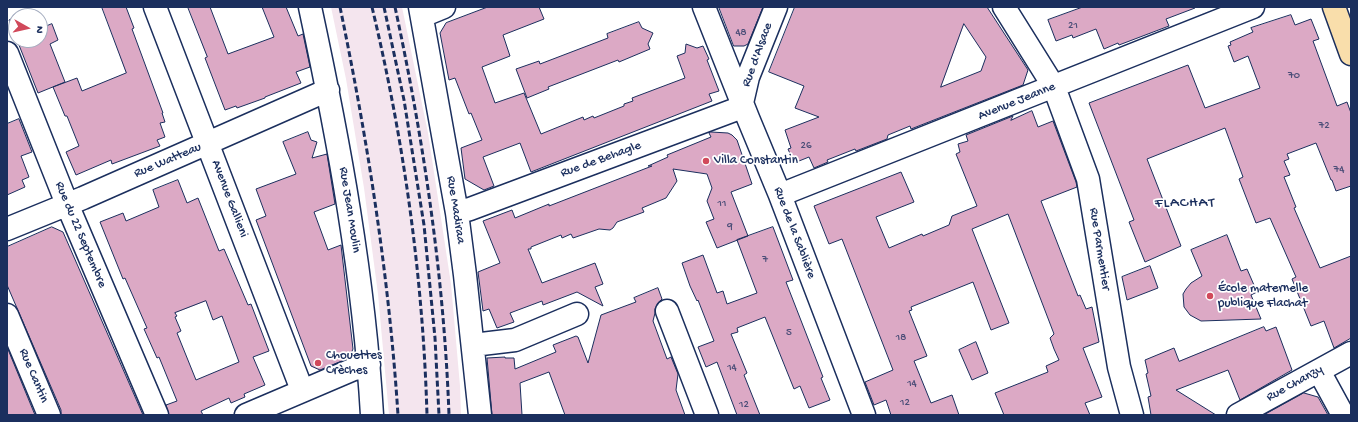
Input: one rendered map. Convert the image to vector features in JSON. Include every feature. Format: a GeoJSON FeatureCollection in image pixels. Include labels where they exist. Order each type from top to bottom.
{"type":"FeatureCollection","features":[{"type":"Feature","properties":{"kind":"main road"},"geometry":{"type":"LineString","coordinates":[[1334,7],[1351,54]]}},
{"type":"Feature","properties":{"kind":"street","name":"Avenue Gallieni"},"geometry":{"type":"LineString","coordinates":[[155,7],[302,390]]}},
{"type":"Feature","properties":{"kind":"street","name":"Rue Jean Moulin"},"geometry":{"type":"LineString","coordinates":[[310,7],[328,90],[353,232],[369,365],[372,415]]}},
{"type":"Feature","properties":{"kind":"street"},"geometry":{"type":"LineString","coordinates":[[421,11],[444,7]]}},
{"type":"Feature","properties":{"kind":"street","name":"Rue de la Sablière"},"geometry":{"type":"LineString","coordinates":[[704,7],[780,195],[864,415]]}},
{"type":"Feature","properties":{"kind":"street","name":"Rue d'Alsace"},"geometry":{"type":"LineString","coordinates":[[742,103],[748,77],[776,7]]}},
{"type":"Feature","properties":{"kind":"street","name":"Rue Parmentier"},"geometry":{"type":"LineString","coordinates":[[1004,7],[1054,87],[1088,179],[1119,367],[1132,415]]}},
{"type":"Feature","properties":{"kind":"street","name":"Avenue Jeanne"},"geometry":{"type":"LineString","coordinates":[[780,195],[1253,7]]}},
{"type":"Feature","properties":{"kind":"street","name":"Rue Madiraa"},"geometry":{"type":"LineString","coordinates":[[421,11],[456,212],[473,345],[480,415]]}},
{"type":"Feature","properties":{"kind":"street","name":"Rue du 22 Septembre"},"geometry":{"type":"LineString","coordinates":[[7,53],[67,204],[157,415]]}},
{"type":"Feature","properties":{"kind":"street","name":"Rue Watteau"},"geometry":{"type":"LineString","coordinates":[[7,229],[52,211],[328,90]]}},
{"type":"Feature","properties":{"kind":"street","name":"Rue de Behagle"},"geometry":{"type":"LineString","coordinates":[[456,212],[470,209],[738,109],[742,103]]}},
{"type":"Feature","properties":{"kind":"street"},"geometry":{"type":"LineString","coordinates":[[667,311],[707,415]]}},
{"type":"Feature","properties":{"kind":"street"},"geometry":{"type":"LineString","coordinates":[[473,345],[516,340],[577,314]]}},
{"type":"Feature","properties":{"kind":"street","name":"Rue Cantin"},"geometry":{"type":"LineString","coordinates":[[7,315],[49,415]]}},
{"type":"Feature","properties":{"kind":"street","name":"Rue Chanzy"},"geometry":{"type":"LineString","coordinates":[[1238,415],[1351,353]]}},
{"type":"Feature","properties":{"kind":"street"},"geometry":{"type":"LineString","coordinates":[[246,415],[354,368],[369,365]]}},
{"type":"Feature","properties":{"kind":"street"},"geometry":{"type":"LineString","coordinates":[[1319,371],[1343,415]]}},
{"type":"Feature","properties":{"kind":"shaded area"},"geometry":{"type":"Polygon","coordinates":[[[331,7],[402,7],[428,133],[451,284],[460,386],[461,415],[389,415],[378,294],[364,188],[346,79],[331,7]]]}},
{"type":"Feature","properties":{"kind":"building"},"geometry":{"type":"Polygon","coordinates":[[[102,7],[126,7],[134,28],[132,29],[163,113],[165,122],[160,123],[165,137],[157,140],[160,146],[112,164],[111,160],[76,175],[66,152],[79,146],[53,87],[77,78],[82,91],[126,73],[102,7]]]}},
{"type":"Feature","properties":{"kind":"building"},"geometry":{"type":"Polygon","coordinates":[[[188,7],[210,7],[228,54],[274,37],[262,7],[286,7],[298,36],[303,34],[310,67],[296,72],[301,83],[237,108],[236,106],[225,110],[205,58],[207,57],[188,7]]]}},
{"type":"Feature","properties":{"kind":"building"},"geometry":{"type":"Polygon","coordinates":[[[488,7],[539,7],[544,19],[503,35],[510,56],[482,67],[495,103],[524,93],[541,134],[583,117],[584,120],[593,116],[594,118],[624,106],[624,104],[633,101],[632,98],[685,78],[677,56],[685,53],[686,44],[697,48],[703,46],[709,59],[707,60],[719,91],[709,94],[712,101],[531,172],[520,143],[483,157],[494,186],[484,190],[465,179],[461,148],[482,140],[471,113],[469,114],[455,78],[449,80],[440,33],[446,23],[488,7]]]}},
{"type":"Feature","properties":{"kind":"building"},"geometry":{"type":"Polygon","coordinates":[[[719,7],[763,7],[748,44],[744,46],[734,46],[719,7]]]}},
{"type":"Feature","properties":{"kind":"building"},"geometry":{"type":"Polygon","coordinates":[[[795,7],[987,7],[1028,70],[1023,85],[911,129],[910,126],[888,135],[887,139],[827,160],[828,162],[814,168],[809,157],[794,163],[788,149],[791,148],[785,130],[819,117],[795,108],[804,86],[769,72],[795,7]],[[964,24],[941,87],[981,71],[986,57],[964,24]]]}},
{"type":"Feature","properties":{"kind":"building"},"geometry":{"type":"Polygon","coordinates":[[[1083,7],[1195,8],[1166,19],[1169,26],[1119,45],[1118,43],[1104,49],[1096,29],[1073,38],[1072,35],[1056,41],[1048,20],[1083,7]]]}},
{"type":"Feature","properties":{"kind":"building"},"geometry":{"type":"Polygon","coordinates":[[[1291,15],[1295,25],[1311,19],[1319,39],[1313,41],[1337,106],[1347,102],[1351,113],[1351,186],[1336,191],[1316,143],[1287,154],[1289,159],[1284,161],[1290,175],[1284,177],[1296,207],[1294,208],[1320,268],[1351,256],[1351,338],[1334,348],[1324,321],[1311,326],[1292,279],[1296,277],[1270,218],[1256,223],[1239,179],[1243,177],[1225,128],[1147,159],[1181,246],[1145,262],[1129,222],[1134,220],[1089,103],[1188,65],[1205,108],[1260,88],[1248,56],[1234,62],[1228,46],[1231,45],[1230,42],[1253,32],[1251,28],[1291,15]]]}},
{"type":"Feature","properties":{"kind":"building"},"geometry":{"type":"Polygon","coordinates":[[[639,22],[642,28],[653,33],[648,44],[650,49],[619,62],[618,60],[548,87],[549,89],[527,98],[516,69],[539,61],[540,64],[608,38],[607,34],[639,22]]]}},
{"type":"Feature","properties":{"kind":"building"},"geometry":{"type":"Polygon","coordinates":[[[52,24],[58,40],[50,44],[65,82],[38,93],[20,48],[48,48],[48,26],[52,24]]]}},
{"type":"Feature","properties":{"kind":"building"},"geometry":{"type":"Polygon","coordinates":[[[1032,111],[1038,127],[1053,121],[1076,182],[1077,187],[1041,201],[1078,296],[1080,295],[1086,309],[1092,307],[1099,342],[1083,348],[1102,397],[1085,403],[1090,415],[1004,415],[995,393],[1048,372],[1046,366],[1059,360],[1050,338],[1054,334],[1008,214],[972,229],[1009,323],[991,330],[973,282],[911,307],[912,310],[909,311],[927,356],[914,361],[931,403],[952,395],[959,415],[891,415],[886,400],[874,405],[865,382],[893,370],[842,239],[829,244],[814,206],[901,172],[914,202],[876,217],[889,248],[922,234],[923,236],[949,225],[952,216],[977,206],[956,154],[960,152],[958,144],[968,141],[966,135],[1013,116],[1011,120],[1032,111]]]}},
{"type":"Feature","properties":{"kind":"building"},"geometry":{"type":"Polygon","coordinates":[[[19,119],[32,152],[21,156],[29,177],[22,180],[25,187],[7,195],[7,124],[19,119]]]}},
{"type":"Feature","properties":{"kind":"building"},"geometry":{"type":"Polygon","coordinates":[[[308,132],[311,140],[317,142],[312,158],[327,154],[335,204],[314,212],[328,250],[341,245],[353,349],[349,358],[320,370],[311,366],[256,220],[266,216],[256,189],[296,174],[283,142],[308,132]]]}},
{"type":"Feature","properties":{"kind":"building"},"geometry":{"type":"Polygon","coordinates":[[[709,133],[728,133],[737,140],[752,184],[731,192],[748,236],[717,248],[706,222],[714,219],[707,201],[712,188],[707,174],[673,169],[677,181],[666,198],[642,208],[644,212],[617,222],[610,230],[599,229],[573,238],[571,234],[562,238],[561,235],[528,249],[542,283],[595,263],[603,284],[595,287],[603,306],[577,292],[543,305],[542,301],[510,313],[514,322],[497,328],[489,309],[483,311],[478,272],[500,263],[483,221],[512,210],[515,218],[652,166],[648,166],[668,157],[667,155],[711,137],[709,133]]]}},
{"type":"Feature","properties":{"kind":"building"},"geometry":{"type":"Polygon","coordinates":[[[178,180],[187,203],[198,198],[219,251],[224,249],[248,305],[251,304],[269,351],[253,357],[265,385],[244,394],[245,397],[231,403],[229,398],[201,411],[203,415],[169,415],[166,405],[177,401],[159,357],[157,358],[144,329],[147,328],[125,278],[123,279],[100,222],[123,213],[126,221],[159,207],[153,190],[178,180]],[[206,301],[175,313],[177,316],[175,317],[181,331],[177,333],[196,380],[239,362],[222,316],[213,320],[206,301]]]}},
{"type":"Feature","properties":{"kind":"building"},"geometry":{"type":"Polygon","coordinates":[[[52,227],[63,232],[143,415],[61,415],[61,410],[7,285],[7,247],[52,227]]]}},
{"type":"Feature","properties":{"kind":"building"},"geometry":{"type":"Polygon","coordinates":[[[773,227],[793,280],[786,282],[823,377],[821,378],[830,400],[809,408],[800,386],[794,389],[765,317],[737,328],[738,332],[731,334],[747,373],[744,375],[760,415],[737,415],[717,362],[706,367],[698,347],[714,341],[698,300],[697,301],[690,286],[682,263],[703,255],[717,293],[723,291],[727,304],[757,293],[737,240],[773,227]]]}},
{"type":"Feature","properties":{"kind":"building"},"geometry":{"type":"Polygon","coordinates":[[[1227,235],[1241,271],[1247,269],[1257,292],[1251,295],[1261,319],[1201,321],[1190,315],[1184,307],[1183,294],[1191,283],[1202,276],[1191,250],[1227,235]]]}},
{"type":"Feature","properties":{"kind":"building"},"geometry":{"type":"Polygon","coordinates":[[[1150,266],[1158,288],[1127,300],[1122,277],[1150,266]]]}},
{"type":"Feature","properties":{"kind":"building"},"geometry":{"type":"Polygon","coordinates":[[[658,288],[662,299],[655,309],[653,321],[667,359],[671,357],[678,374],[676,390],[685,415],[565,415],[549,372],[520,383],[522,415],[492,415],[487,358],[514,358],[515,369],[556,352],[553,345],[576,336],[578,337],[588,363],[601,315],[636,302],[634,298],[658,288]]]}},
{"type":"Feature","properties":{"kind":"building"},"geometry":{"type":"Polygon","coordinates":[[[1264,327],[1266,331],[1276,327],[1292,370],[1240,400],[1228,370],[1176,390],[1216,415],[1151,415],[1148,397],[1151,396],[1146,374],[1148,373],[1145,360],[1174,348],[1179,361],[1264,327]]]}},
{"type":"Feature","properties":{"kind":"building"},"geometry":{"type":"Polygon","coordinates":[[[976,342],[988,373],[972,380],[959,350],[976,342]]]}},
{"type":"Feature","properties":{"kind":"building"},"geometry":{"type":"Polygon","coordinates":[[[7,347],[35,415],[7,415],[7,347]]]}},
{"type":"Feature","properties":{"kind":"building"},"geometry":{"type":"Polygon","coordinates":[[[1304,393],[1318,397],[1328,415],[1264,415],[1304,393]]]}},
{"type":"Feature","properties":{"kind":"railway"},"geometry":{"type":"LineString","coordinates":[[340,7],[360,108],[376,210],[389,312],[398,415]]}},
{"type":"Feature","properties":{"kind":"railway"},"geometry":{"type":"LineString","coordinates":[[372,7],[394,108],[410,210],[421,312],[427,415]]}},
{"type":"Feature","properties":{"kind":"railway"},"geometry":{"type":"LineString","coordinates":[[384,7],[404,100],[424,225],[435,338],[439,415]]}},
{"type":"Feature","properties":{"kind":"railway"},"geometry":{"type":"LineString","coordinates":[[395,7],[415,108],[431,210],[443,312],[449,415]]}},
{"type":"Feature","properties":{"kind":"place","name":"Villa Constantin"},"geometry":{"type":"Point","coordinates":[706,161]}},
{"type":"Feature","properties":{"kind":"place","name":"École maternelle publique Flachat"},"geometry":{"type":"Point","coordinates":[1210,296]}},
{"type":"Feature","properties":{"kind":"place","name":"Chouettes Crèches"},"geometry":{"type":"Point","coordinates":[318,363]}},
{"type":"Feature","properties":{"kind":"district","name":"FLACHAT"},"geometry":{"type":"Point","coordinates":[1185,204]}}]}
